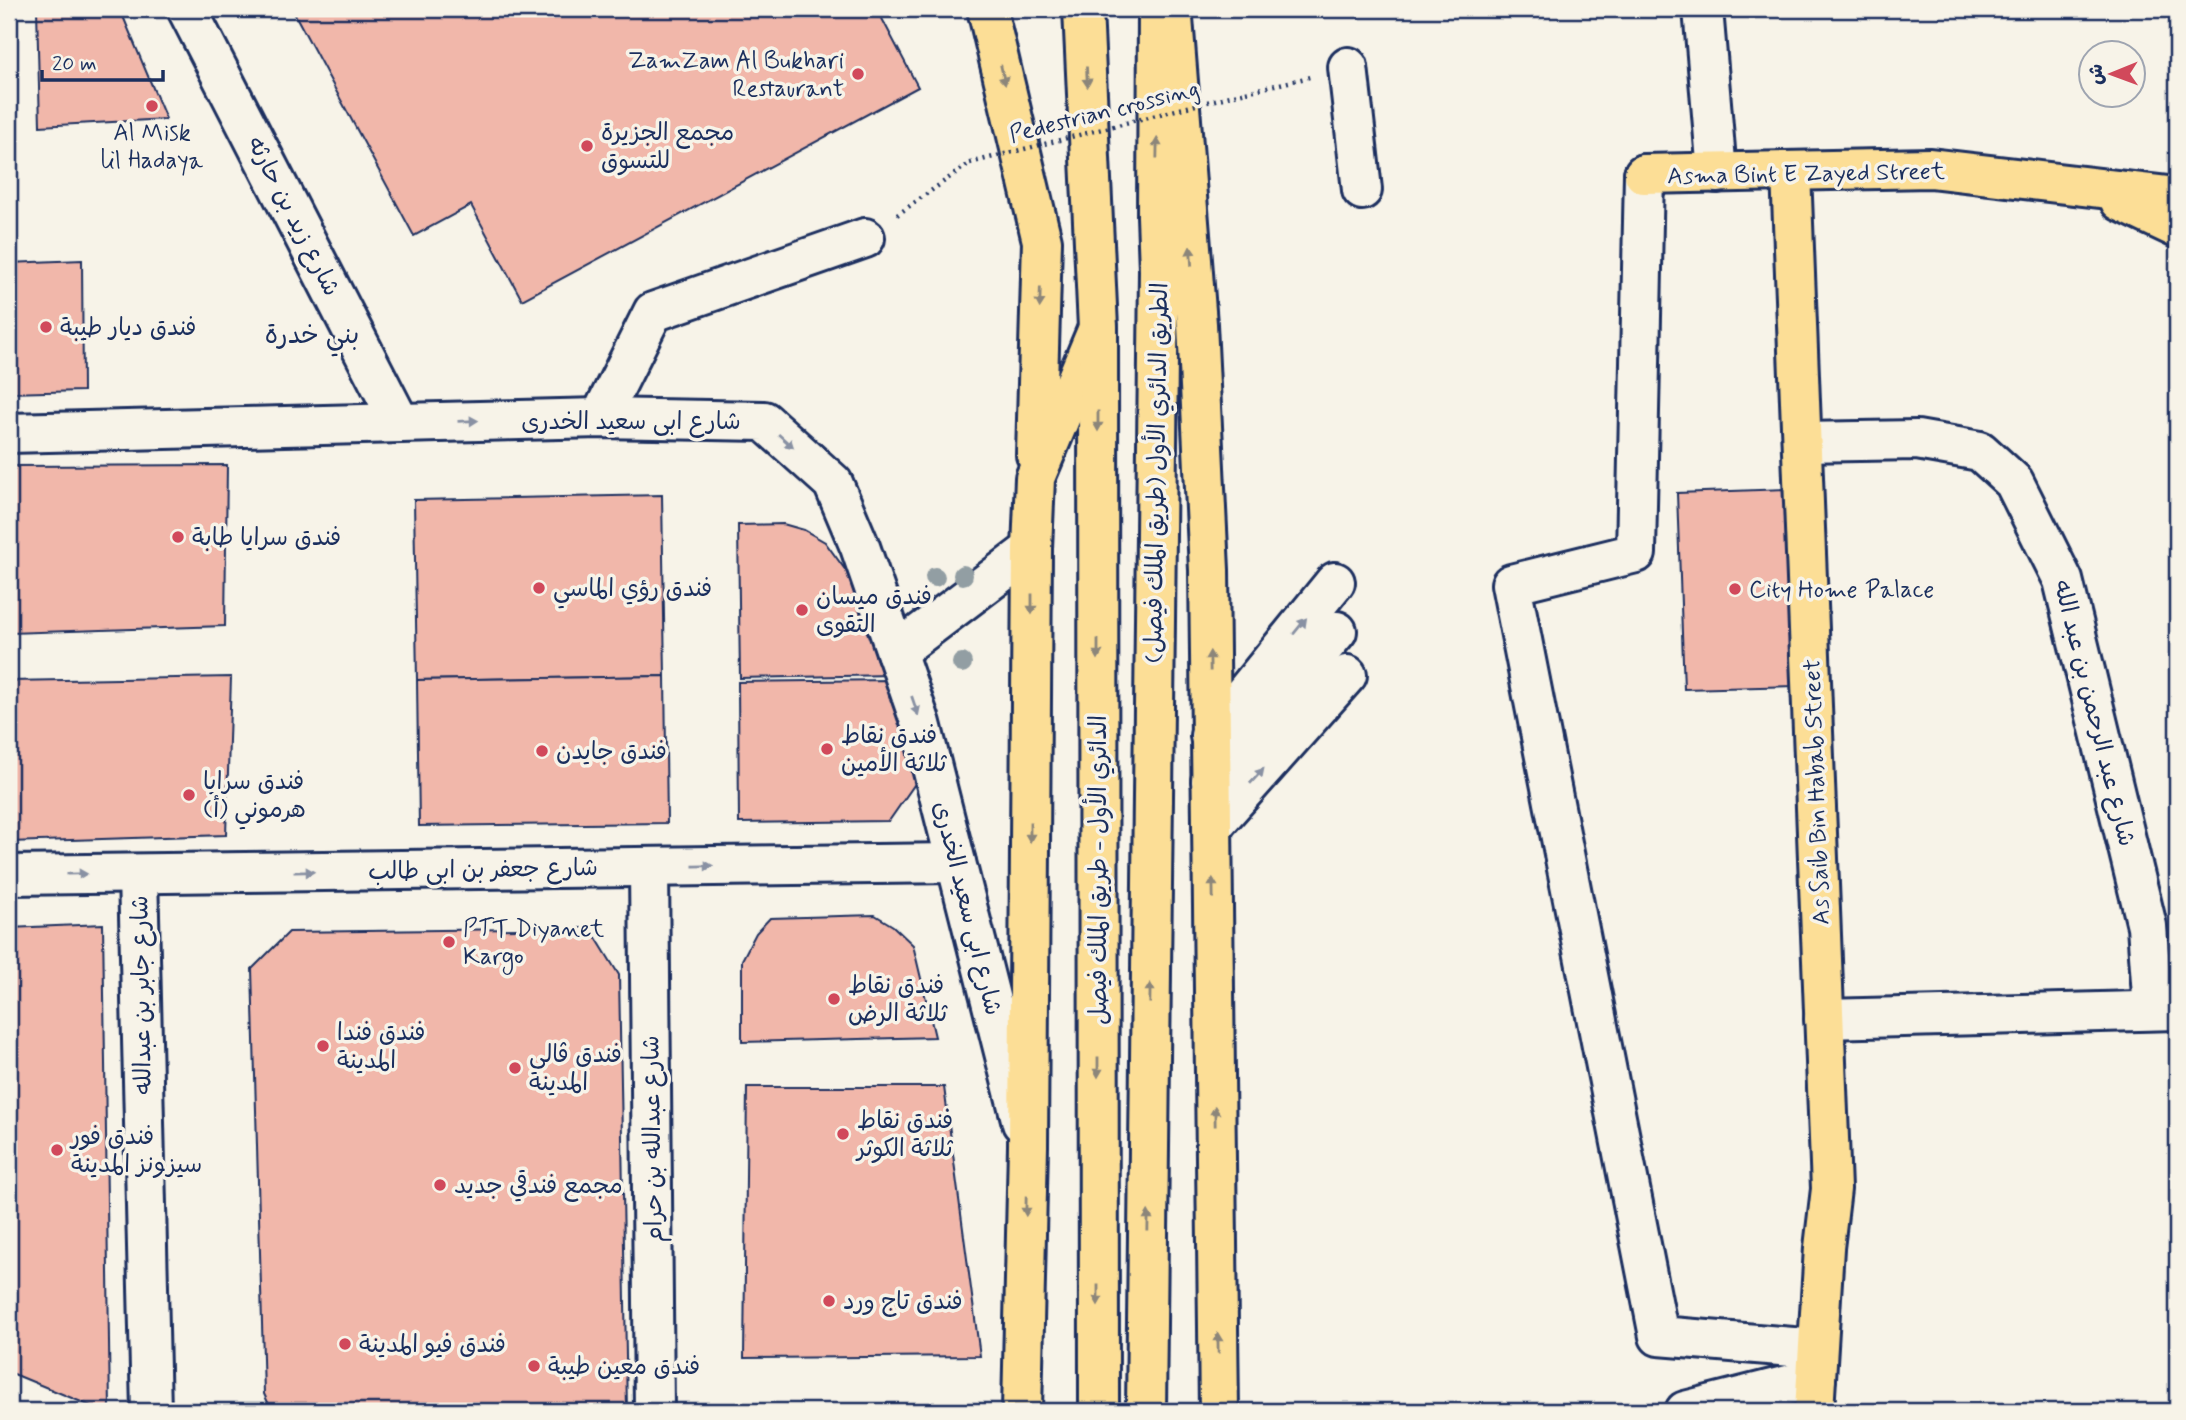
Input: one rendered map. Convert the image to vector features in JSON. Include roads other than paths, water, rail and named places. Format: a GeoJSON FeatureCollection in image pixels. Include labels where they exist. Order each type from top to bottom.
{"type":"FeatureCollection","features":[{"type":"Feature","properties":{"kind":"main road"},"geometry":{"type":"LineString","coordinates":[[987,9],[1042,241],[1032,549],[1028,1146],[1022,1411]]}},
{"type":"Feature","properties":{"kind":"main road","name":"الدائري الأول - طريق الملك فيصل"},"geometry":{"type":"LineString","coordinates":[[1083,9],[1098,328],[1098,1411]]}},
{"type":"Feature","properties":{"kind":"main road","name":"الطريق الدائري الأول (طريق الملك فيصل)"},"geometry":{"type":"LineString","coordinates":[[1146,1411],[1159,270],[1158,9]]}},
{"type":"Feature","properties":{"kind":"main road"},"geometry":{"type":"LineString","coordinates":[[1172,9],[1197,324],[1209,570],[1219,1411]]}},
{"type":"Feature","properties":{"kind":"main road","name":"Asma Bint E Zayed Street"},"geometry":{"type":"LineString","coordinates":[[1644,174],[1930,167],[2177,197]]}},
{"type":"Feature","properties":{"kind":"main road","name":"As Saib Bin Habab Street"},"geometry":{"type":"LineString","coordinates":[[1791,172],[1830,1189],[1813,1392]]}},
{"type":"Feature","properties":{"kind":"main road"},"geometry":{"type":"LineString","coordinates":[[2090,186],[2177,228]]}},
{"type":"Feature","properties":{"kind":"main road"},"geometry":{"type":"LineString","coordinates":[[1035,478],[1098,328]]}},
{"type":"Feature","properties":{"kind":"street","name":"شارع زيد بن حارثه"},"geometry":{"type":"LineString","coordinates":[[187,9],[400,423]]}},
{"type":"Feature","properties":{"kind":"street"},"geometry":{"type":"LineString","coordinates":[[1703,9],[1717,173]]}},
{"type":"Feature","properties":{"kind":"street"},"geometry":{"type":"LineString","coordinates":[[1348,67],[1362,190]]}},
{"type":"Feature","properties":{"kind":"street"},"geometry":{"type":"LineString","coordinates":[[1644,174],[1636,553],[1511,584],[1659,1336],[1813,1392]]}},
{"type":"Feature","properties":{"kind":"street"},"geometry":{"type":"LineString","coordinates":[[600,418],[653,312],[865,238]]}},
{"type":"Feature","properties":{"kind":"street","name":"شارع ابى سعيد الخدرى"},"geometry":{"type":"LineString","coordinates":[[9,433],[600,418],[764,421],[833,483],[860,547],[921,724],[1028,1146]]}},
{"type":"Feature","properties":{"kind":"street","name":"شارع عبد الرحمن بن عبد الله"},"geometry":{"type":"LineString","coordinates":[[1802,442],[1917,440],[1980,451],[2014,482],[2063,580],[2165,1010]]}},
{"type":"Feature","properties":{"kind":"street"},"geometry":{"type":"LineString","coordinates":[[896,652],[1032,549]]}},
{"type":"Feature","properties":{"kind":"street"},"geometry":{"type":"LineString","coordinates":[[1210,736],[1335,582]]}},
{"type":"Feature","properties":{"kind":"street"},"geometry":{"type":"LineString","coordinates":[[1211,781],[1337,631]]}},
{"type":"Feature","properties":{"kind":"street"},"geometry":{"type":"LineString","coordinates":[[1212,827],[1347,675]]}},
{"type":"Feature","properties":{"kind":"street","name":"شارع جعفر بن ابى طالب"},"geometry":{"type":"LineString","coordinates":[[9,875],[956,863]]}},
{"type":"Feature","properties":{"kind":"street","name":"شارع عبدالله بن حرام"},"geometry":{"type":"LineString","coordinates":[[649,867],[654,1411]]}},
{"type":"Feature","properties":{"kind":"street","name":"شارع جابر بن عبدالله"},"geometry":{"type":"LineString","coordinates":[[138,874],[151,1411]]}},
{"type":"Feature","properties":{"kind":"street"},"geometry":{"type":"LineString","coordinates":[[1824,1019],[2165,1010]]}},
{"type":"Feature","properties":{"kind":"street"},"geometry":{"type":"LineString","coordinates":[[1685,1410],[1813,1392]]}},
{"type":"Feature","properties":{"kind":"place","name":"ZamZam Al Bukhari Restaurant"},"geometry":{"type":"Point","coordinates":[858,74]}},
{"type":"Feature","properties":{"kind":"place","name":"Al Misk lil Hadaya"},"geometry":{"type":"Point","coordinates":[152,106]}},
{"type":"Feature","properties":{"kind":"place","name":"مجمع الجزيرة للتسوق"},"geometry":{"type":"Point","coordinates":[587,146]}},
{"type":"Feature","properties":{"kind":"place","name":"فندق ديار طيبة"},"geometry":{"type":"Point","coordinates":[46,327]}},
{"type":"Feature","properties":{"kind":"place","name":"فندق سرايا طابة"},"geometry":{"type":"Point","coordinates":[178,537]}},
{"type":"Feature","properties":{"kind":"place","name":"فندق رؤي الماسي"},"geometry":{"type":"Point","coordinates":[539,588]}},
{"type":"Feature","properties":{"kind":"place","name":"City Home Palace"},"geometry":{"type":"Point","coordinates":[1735,589]}},
{"type":"Feature","properties":{"kind":"place","name":"فندق ميسان التقوى"},"geometry":{"type":"Point","coordinates":[802,610]}},
{"type":"Feature","properties":{"kind":"place","name":"فندق نقاط ثلاثة الأمين"},"geometry":{"type":"Point","coordinates":[827,749]}},
{"type":"Feature","properties":{"kind":"place","name":"فندق جايدن"},"geometry":{"type":"Point","coordinates":[542,751]}},
{"type":"Feature","properties":{"kind":"place","name":"فندق سرايا هرموني (أ)"},"geometry":{"type":"Point","coordinates":[189,795]}},
{"type":"Feature","properties":{"kind":"place","name":"PTT Diyanet Kargo"},"geometry":{"type":"Point","coordinates":[449,942]}},
{"type":"Feature","properties":{"kind":"place","name":"فندق نقاط ثلاثة الرض"},"geometry":{"type":"Point","coordinates":[834,999]}},
{"type":"Feature","properties":{"kind":"place","name":"فندق فندا المدينة"},"geometry":{"type":"Point","coordinates":[323,1046]}},
{"type":"Feature","properties":{"kind":"place","name":"فندق ڤالي المدينة"},"geometry":{"type":"Point","coordinates":[515,1068]}},
{"type":"Feature","properties":{"kind":"place","name":"فندق نقاط ثلاثة الكوثر"},"geometry":{"type":"Point","coordinates":[843,1134]}},
{"type":"Feature","properties":{"kind":"place","name":"فندق فور سيزونز المدينة"},"geometry":{"type":"Point","coordinates":[57,1150]}},
{"type":"Feature","properties":{"kind":"place","name":"مجمع فندقي جديد"},"geometry":{"type":"Point","coordinates":[440,1185]}},
{"type":"Feature","properties":{"kind":"place","name":"فندق تاج ورد"},"geometry":{"type":"Point","coordinates":[829,1301]}},
{"type":"Feature","properties":{"kind":"place","name":"فندق فيو المدينة"},"geometry":{"type":"Point","coordinates":[345,1344]}},
{"type":"Feature","properties":{"kind":"place","name":"فندق معين طيبة"},"geometry":{"type":"Point","coordinates":[534,1366]}},
{"type":"Feature","properties":{"kind":"district","name":"بني خدرة"},"geometry":{"type":"Point","coordinates":[312,334]}}]}
